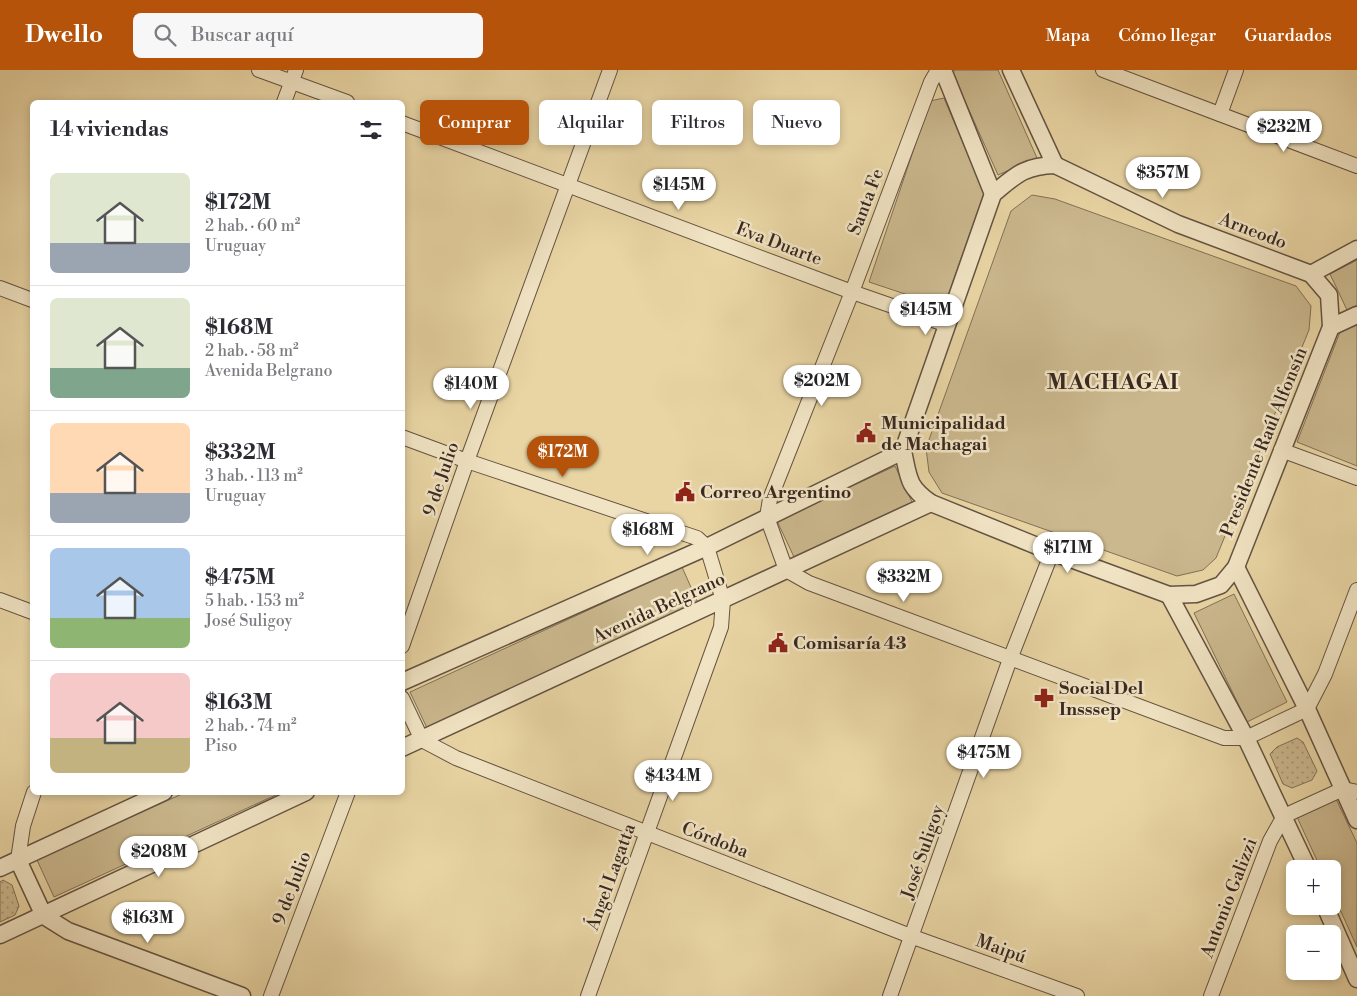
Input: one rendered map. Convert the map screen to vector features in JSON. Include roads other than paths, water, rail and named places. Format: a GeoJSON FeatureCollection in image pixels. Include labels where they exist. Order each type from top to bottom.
{"type":"FeatureCollection","features":[{"type":"Feature","properties":{"kind":"street"},"geometry":{"type":"LineString","coordinates":[[259,70],[294,76],[343,100]]}},
{"type":"Feature","properties":{"kind":"street","name":"9 de Julio"},"geometry":{"type":"LineString","coordinates":[[405,637],[467,461],[610,70]]}},
{"type":"Feature","properties":{"kind":"street","name":"Santa Fe"},"geometry":{"type":"LineString","coordinates":[[768,517],[770,500],[852,292],[931,82],[938,70]]}},
{"type":"Feature","properties":{"kind":"street"},"geometry":{"type":"LineString","coordinates":[[943,70],[993,194]]}},
{"type":"Feature","properties":{"kind":"street"},"geometry":{"type":"LineString","coordinates":[[1012,70],[1055,165],[1037,166],[1017,174],[993,194],[903,451],[909,481],[918,493],[931,503],[1052,552],[1169,595],[1246,738],[1304,860]]}},
{"type":"Feature","properties":{"kind":"street"},"geometry":{"type":"LineString","coordinates":[[1103,70],[1357,166]]}},
{"type":"Feature","properties":{"kind":"street"},"geometry":{"type":"LineString","coordinates":[[1220,114],[1236,70]]}},
{"type":"Feature","properties":{"kind":"street"},"geometry":{"type":"LineString","coordinates":[[285,100],[294,76]]}},
{"type":"Feature","properties":{"kind":"street","name":"Eva Duarte"},"geometry":{"type":"LineString","coordinates":[[405,124],[852,292],[947,325]]}},
{"type":"Feature","properties":{"kind":"street","name":"Arneodo"},"geometry":{"type":"LineString","coordinates":[[1055,165],[1178,224],[1310,274]]}},
{"type":"Feature","properties":{"kind":"street"},"geometry":{"type":"LineString","coordinates":[[1310,274],[1357,249]]}},
{"type":"Feature","properties":{"kind":"street","name":"Presidente Raúl Alfonsín"},"geometry":{"type":"LineString","coordinates":[[1169,595],[1196,594],[1222,585],[1236,567],[1331,327],[1329,295],[1310,274]]}},
{"type":"Feature","properties":{"kind":"street"},"geometry":{"type":"LineString","coordinates":[[0,288],[30,299]]}},
{"type":"Feature","properties":{"kind":"street"},"geometry":{"type":"LineString","coordinates":[[1331,327],[1357,315]]}},
{"type":"Feature","properties":{"kind":"street"},"geometry":{"type":"LineString","coordinates":[[405,438],[467,461],[697,538],[707,547]]}},
{"type":"Feature","properties":{"kind":"street"},"geometry":{"type":"LineString","coordinates":[[1281,450],[1357,478]]}},
{"type":"Feature","properties":{"kind":"street","name":"Avenida Belgrano"},"geometry":{"type":"LineString","coordinates":[[405,681],[707,547],[903,451]]}},
{"type":"Feature","properties":{"kind":"street","name":"Avenida Belgrano"},"geometry":{"type":"LineString","coordinates":[[405,747],[931,503]]}},
{"type":"Feature","properties":{"kind":"street"},"geometry":{"type":"LineString","coordinates":[[768,517],[786,570],[809,583],[1224,738],[1246,738],[1306,709],[1324,674],[1357,590]]}},
{"type":"Feature","properties":{"kind":"street","name":"Ángel Lagatta"},"geometry":{"type":"LineString","coordinates":[[588,996],[722,627],[723,600],[707,547]]}},
{"type":"Feature","properties":{"kind":"street","name":"José Suligoy"},"geometry":{"type":"LineString","coordinates":[[890,996],[913,937],[1010,659],[1052,552]]}},
{"type":"Feature","properties":{"kind":"street"},"geometry":{"type":"LineString","coordinates":[[1236,567],[1306,709],[1350,791],[1357,820]]}},
{"type":"Feature","properties":{"kind":"street"},"geometry":{"type":"LineString","coordinates":[[0,600],[30,611]]}},
{"type":"Feature","properties":{"kind":"street"},"geometry":{"type":"LineString","coordinates":[[405,704],[422,740]]}},
{"type":"Feature","properties":{"kind":"street","name":"Córdoba"},"geometry":{"type":"LineString","coordinates":[[422,740],[456,758],[913,937]]}},
{"type":"Feature","properties":{"kind":"street"},"geometry":{"type":"LineString","coordinates":[[1284,816],[1350,791]]}},
{"type":"Feature","properties":{"kind":"street"},"geometry":{"type":"LineString","coordinates":[[33,795],[23,826],[18,860],[44,916],[68,931],[242,996]]}},
{"type":"Feature","properties":{"kind":"street"},"geometry":{"type":"LineString","coordinates":[[0,868],[158,795]]}},
{"type":"Feature","properties":{"kind":"street"},"geometry":{"type":"LineString","coordinates":[[0,935],[300,795]]}},
{"type":"Feature","properties":{"kind":"street","name":"9 de Julio"},"geometry":{"type":"LineString","coordinates":[[271,996],[347,795]]}},
{"type":"Feature","properties":{"kind":"street","name":"Antonio Galizzi"},"geometry":{"type":"LineString","coordinates":[[1211,996],[1270,841],[1284,816]]}},
{"type":"Feature","properties":{"kind":"street"},"geometry":{"type":"LineString","coordinates":[[1328,915],[1357,979]]}},
{"type":"Feature","properties":{"kind":"street","name":"Maipú"},"geometry":{"type":"LineString","coordinates":[[913,937],[1077,996]]}},
{"type":"Feature","properties":{"kind":"place","name":"Municipalidad de Machagai"},"geometry":{"type":"Point","coordinates":[866,433]}},
{"type":"Feature","properties":{"kind":"place","name":"Correo Argentino"},"geometry":{"type":"Point","coordinates":[685,492]}},
{"type":"Feature","properties":{"kind":"place","name":"Comisaría 43"},"geometry":{"type":"Point","coordinates":[778,643]}},
{"type":"Feature","properties":{"kind":"place","name":"Social Del Insssep"},"geometry":{"type":"Point","coordinates":[1044,698]}},
{"type":"Feature","properties":{"kind":"district","name":"MACHAGAI"},"geometry":{"type":"Point","coordinates":[1113,382]}}]}
